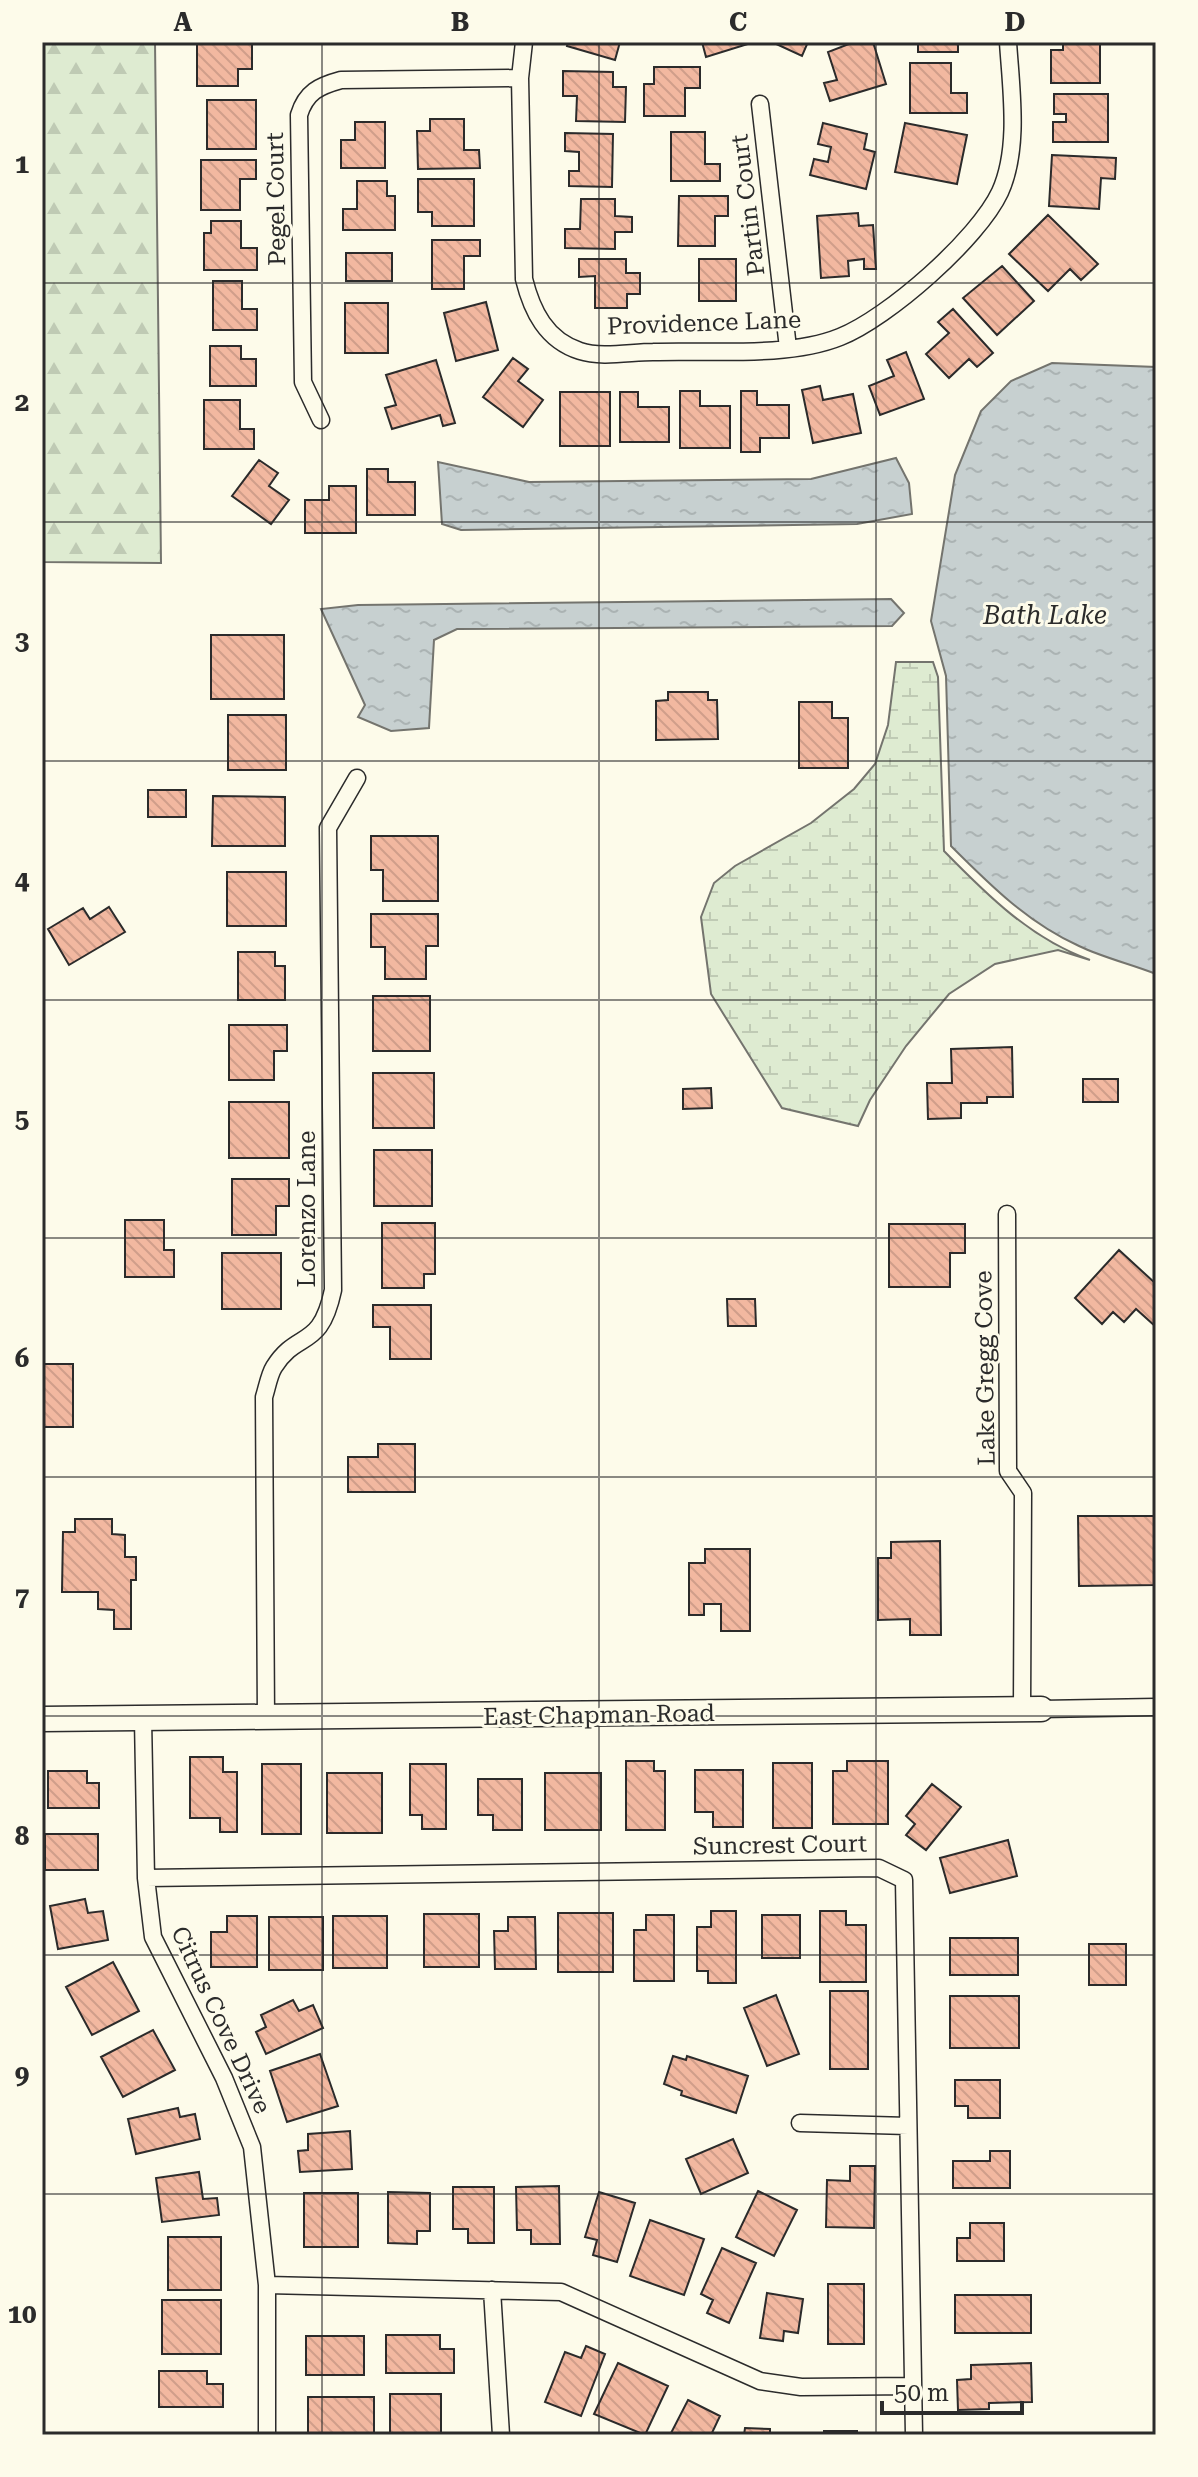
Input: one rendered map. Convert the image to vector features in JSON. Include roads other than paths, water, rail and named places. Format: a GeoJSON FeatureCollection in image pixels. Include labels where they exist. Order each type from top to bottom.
{"type":"FeatureCollection","features":[{"type":"Feature","properties":{"kind":"street","name":"Providence Lane"},"geometry":{"type":"LineString","coordinates":[[524,42],[520,78],[524,279],[531,307],[549,332],[581,351],[788,348],[840,337],[875,317],[932,272],[979,227],[1000,191],[1010,153],[1008,42]]}},
{"type":"Feature","properties":{"kind":"street","name":"Pegel Court"},"geometry":{"type":"LineString","coordinates":[[321,420],[303,382],[299,115],[303,101],[319,85],[341,80],[520,78]]}},
{"type":"Feature","properties":{"kind":"street","name":"Partin Court"},"geometry":{"type":"LineString","coordinates":[[760,104],[788,348]]}},
{"type":"Feature","properties":{"kind":"street","name":"Lorenzo Lane"},"geometry":{"type":"LineString","coordinates":[[266,1719],[264,1397],[274,1367],[317,1333],[328,1315],[333,1290],[328,828],[357,778]]}},
{"type":"Feature","properties":{"kind":"street","name":"Lake Gregg Cove"},"geometry":{"type":"LineString","coordinates":[[1007,1214],[1008,1471],[1023,1493],[1031,1709]]}},
{"type":"Feature","properties":{"kind":"street","name":"East Chapman Road"},"geometry":{"type":"LineString","coordinates":[[42,1719],[266,1719],[1156,1707]]}},
{"type":"Feature","properties":{"kind":"street","name":"Citrus Cove Drive"},"geometry":{"type":"LineString","coordinates":[[143,1719],[146,1878],[153,1937],[224,2078],[252,2147],[267,2285],[267,2435]]}},
{"type":"Feature","properties":{"kind":"street","name":"Suncrest Court"},"geometry":{"type":"LineString","coordinates":[[146,1878],[879,1868],[904,1880],[907,1900],[914,2435]]}},
{"type":"Feature","properties":{"kind":"street"},"geometry":{"type":"LineString","coordinates":[[800,2123],[908,2126]]}},
{"type":"Feature","properties":{"kind":"street"},"geometry":{"type":"LineString","coordinates":[[267,2285],[561,2292],[760,2381],[801,2387],[913,2386]]}},
{"type":"Feature","properties":{"kind":"street"},"geometry":{"type":"LineString","coordinates":[[492,2290],[501,2435]]}},
{"type":"Feature","properties":{"kind":"water","name":"Bath Lake"},"geometry":{"type":"Polygon","coordinates":[[[1052,363],[1156,367],[1156,974],[1060,937],[1026,915],[951,846],[946,676],[931,621],[955,475],[981,411],[1011,381],[1052,363]]]}},
{"type":"Feature","properties":{"kind":"water"},"geometry":{"type":"Polygon","coordinates":[[[896,458],[909,483],[912,514],[857,524],[461,530],[442,524],[438,462],[529,482],[811,479],[896,458]]]}},
{"type":"Feature","properties":{"kind":"water"},"geometry":{"type":"Polygon","coordinates":[[[891,599],[904,613],[892,626],[457,629],[434,640],[429,728],[391,731],[358,717],[365,705],[321,609],[358,605],[891,599]]]}}]}
